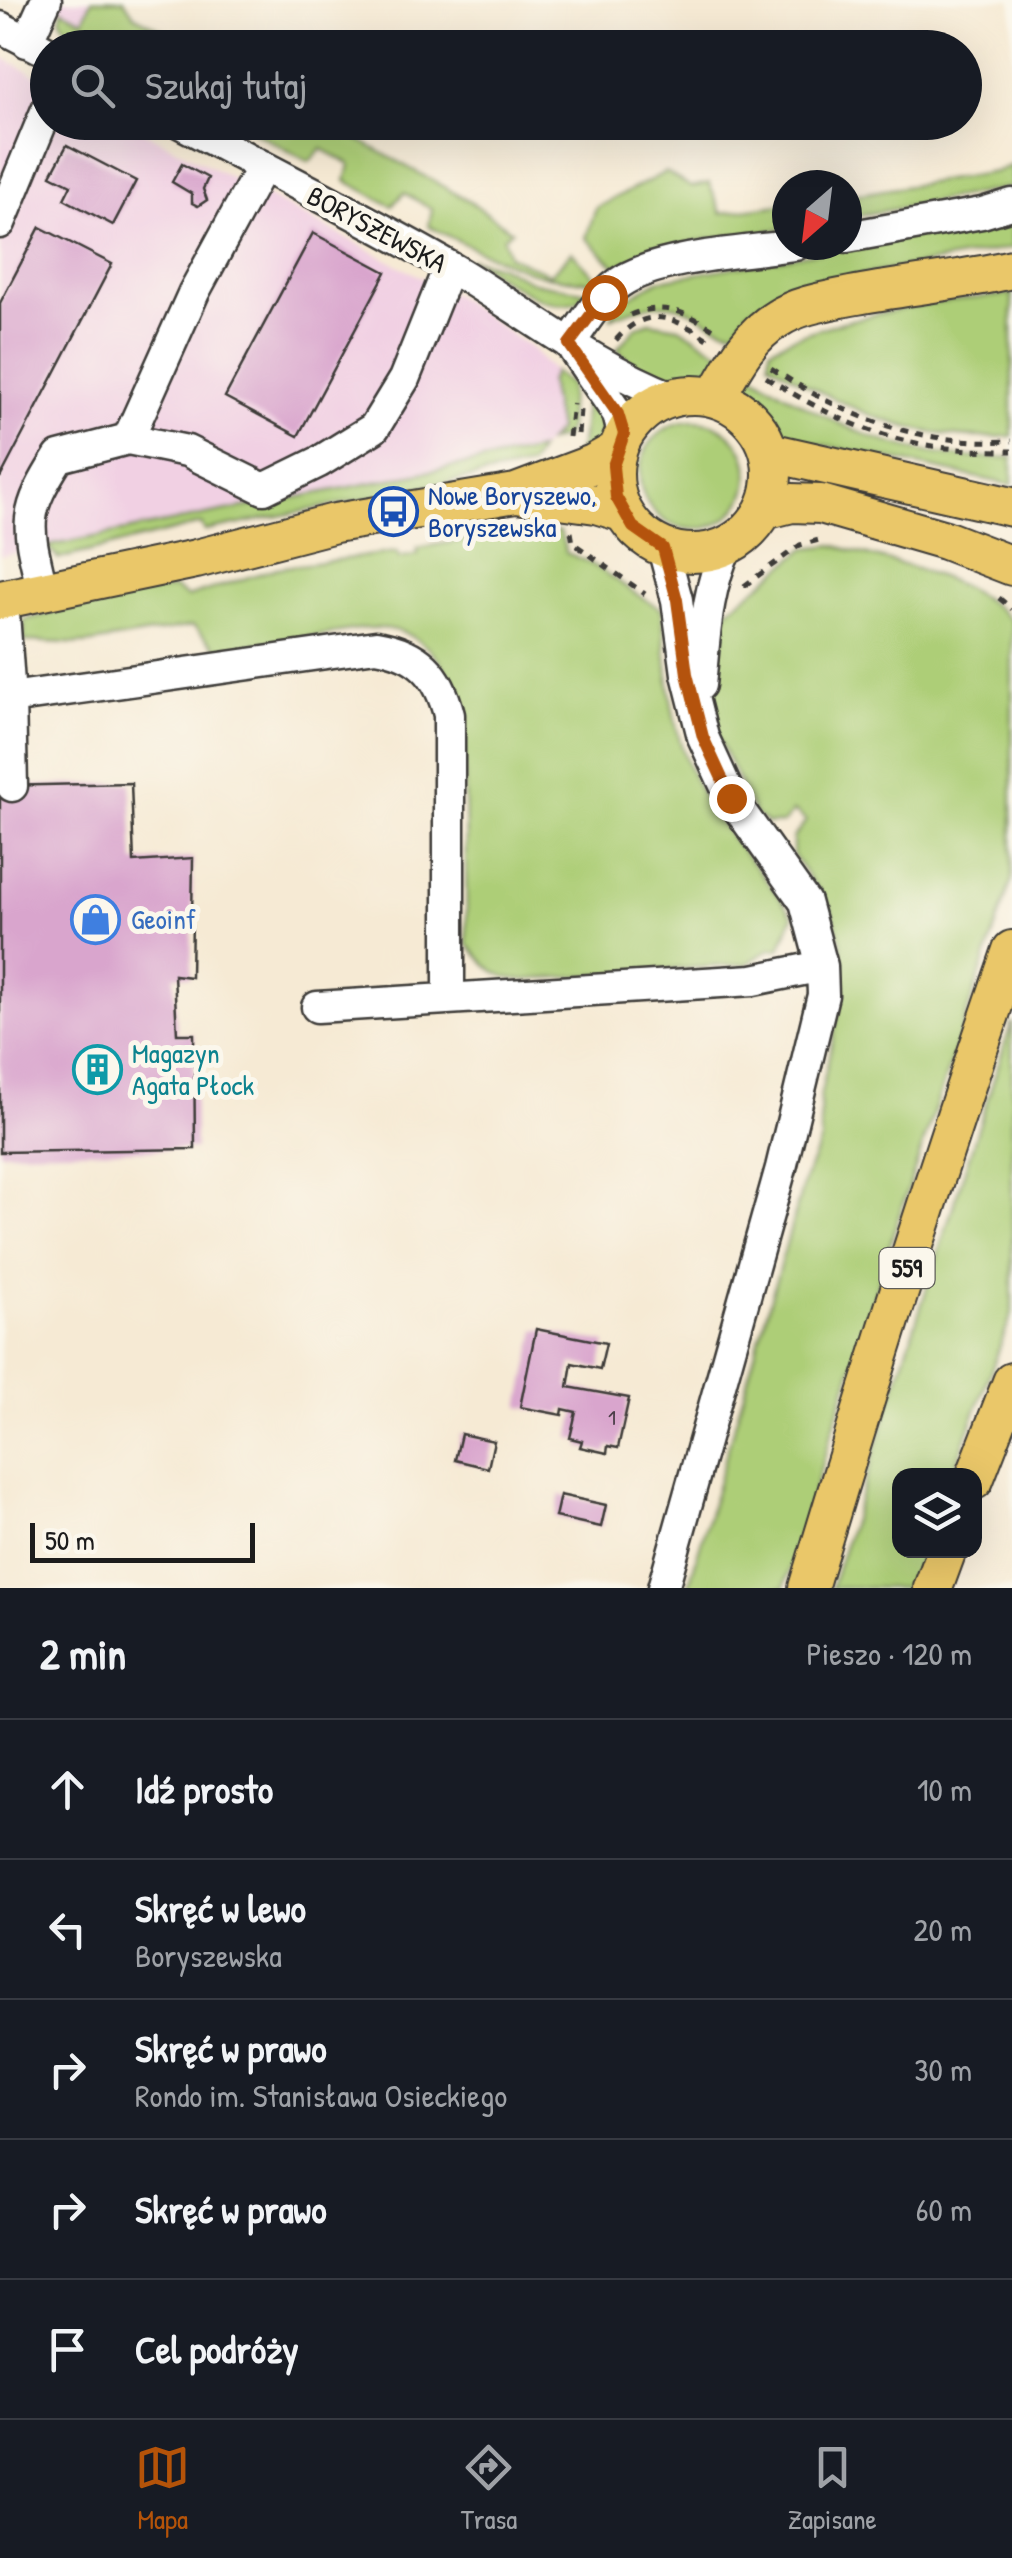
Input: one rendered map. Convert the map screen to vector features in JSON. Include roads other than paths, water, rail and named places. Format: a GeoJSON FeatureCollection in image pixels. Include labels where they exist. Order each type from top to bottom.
{"type":"FeatureCollection","features":[{"type":"Feature","properties":{"kind":"main road"},"geometry":{"type":"LineString","coordinates":[[715,398],[751,342],[788,312],[830,300],[1012,269]]}},
{"type":"Feature","properties":{"kind":"main road"},"geometry":{"type":"LineString","coordinates":[[2,600],[196,559],[334,523],[516,493],[593,464],[620,443],[644,411],[672,397],[693,394],[715,398],[749,418],[770,452],[772,482],[764,510],[742,537],[726,546],[695,553],[663,548],[646,539],[622,512],[613,482],[620,443]]}},
{"type":"Feature","properties":{"kind":"main road"},"geometry":{"type":"LineString","coordinates":[[770,452],[1012,507]]}},
{"type":"Feature","properties":{"kind":"main road"},"geometry":{"type":"LineString","coordinates":[[516,493],[596,504],[622,512]]}},
{"type":"Feature","properties":{"kind":"main road"},"geometry":{"type":"LineString","coordinates":[[764,510],[806,502],[840,509],[945,540],[1012,566]]}},
{"type":"Feature","properties":{"kind":"main road","name":"559"},"geometry":{"type":"LineString","coordinates":[[808,1588],[909,1259],[1012,950]]}},
{"type":"Feature","properties":{"kind":"main road"},"geometry":{"type":"LineString","coordinates":[[979,1468],[1012,1382]]}},
{"type":"Feature","properties":{"kind":"main road"},"geometry":{"type":"LineString","coordinates":[[933,1588],[945,1558]]}},
{"type":"Feature","properties":{"kind":"street"},"geometry":{"type":"LineString","coordinates":[[41,30],[46,0]]}},
{"type":"Feature","properties":{"kind":"street"},"geometry":{"type":"LineString","coordinates":[[0,27],[30,43]]}},
{"type":"Feature","properties":{"kind":"street"},"geometry":{"type":"LineString","coordinates":[[0,222],[34,140]]}},
{"type":"Feature","properties":{"kind":"street","name":"BORYSZEWSKA"},"geometry":{"type":"LineString","coordinates":[[212,140],[449,267],[545,325],[569,344],[672,397]]}},
{"type":"Feature","properties":{"kind":"street"},"geometry":{"type":"LineString","coordinates":[[128,439],[194,292],[262,167]]}},
{"type":"Feature","properties":{"kind":"street"},"geometry":{"type":"LineString","coordinates":[[862,234],[1012,204]]}},
{"type":"Feature","properties":{"kind":"street"},"geometry":{"type":"LineString","coordinates":[[569,344],[604,297],[634,274],[772,249]]}},
{"type":"Feature","properties":{"kind":"street"},"geometry":{"type":"LineString","coordinates":[[43,592],[14,534],[59,456],[128,439],[187,451],[264,489],[320,462],[374,428],[404,379],[449,267]]}},
{"type":"Feature","properties":{"kind":"street","name":"BORYSZEWSKA"},"geometry":{"type":"LineString","coordinates":[[569,344],[618,414],[620,443]]}},
{"type":"Feature","properties":{"kind":"street"},"geometry":{"type":"LineString","coordinates":[[697,713],[710,600],[726,546]]}},
{"type":"Feature","properties":{"kind":"street"},"geometry":{"type":"LineString","coordinates":[[663,548],[703,737],[731,798],[804,902],[822,966],[823,995],[663,1588]]}},
{"type":"Feature","properties":{"kind":"street"},"geometry":{"type":"LineString","coordinates":[[2,600],[12,786]]}},
{"type":"Feature","properties":{"kind":"street"},"geometry":{"type":"LineString","coordinates":[[10,698],[376,646],[414,658],[443,691],[449,715],[449,999]]}},
{"type":"Feature","properties":{"kind":"street"},"geometry":{"type":"LineString","coordinates":[[317,1007],[753,980],[822,966]]}},
{"type":"Feature","properties":{"kind":"place","name":"Nowe Boryszewo, Boryszewska"},"geometry":{"type":"Point","coordinates":[393,511]}},
{"type":"Feature","properties":{"kind":"place","name":"Geoinf"},"geometry":{"type":"Point","coordinates":[96,919]}},
{"type":"Feature","properties":{"kind":"place","name":"Magazyn Agata Płock"},"geometry":{"type":"Point","coordinates":[97,1069]}}]}
